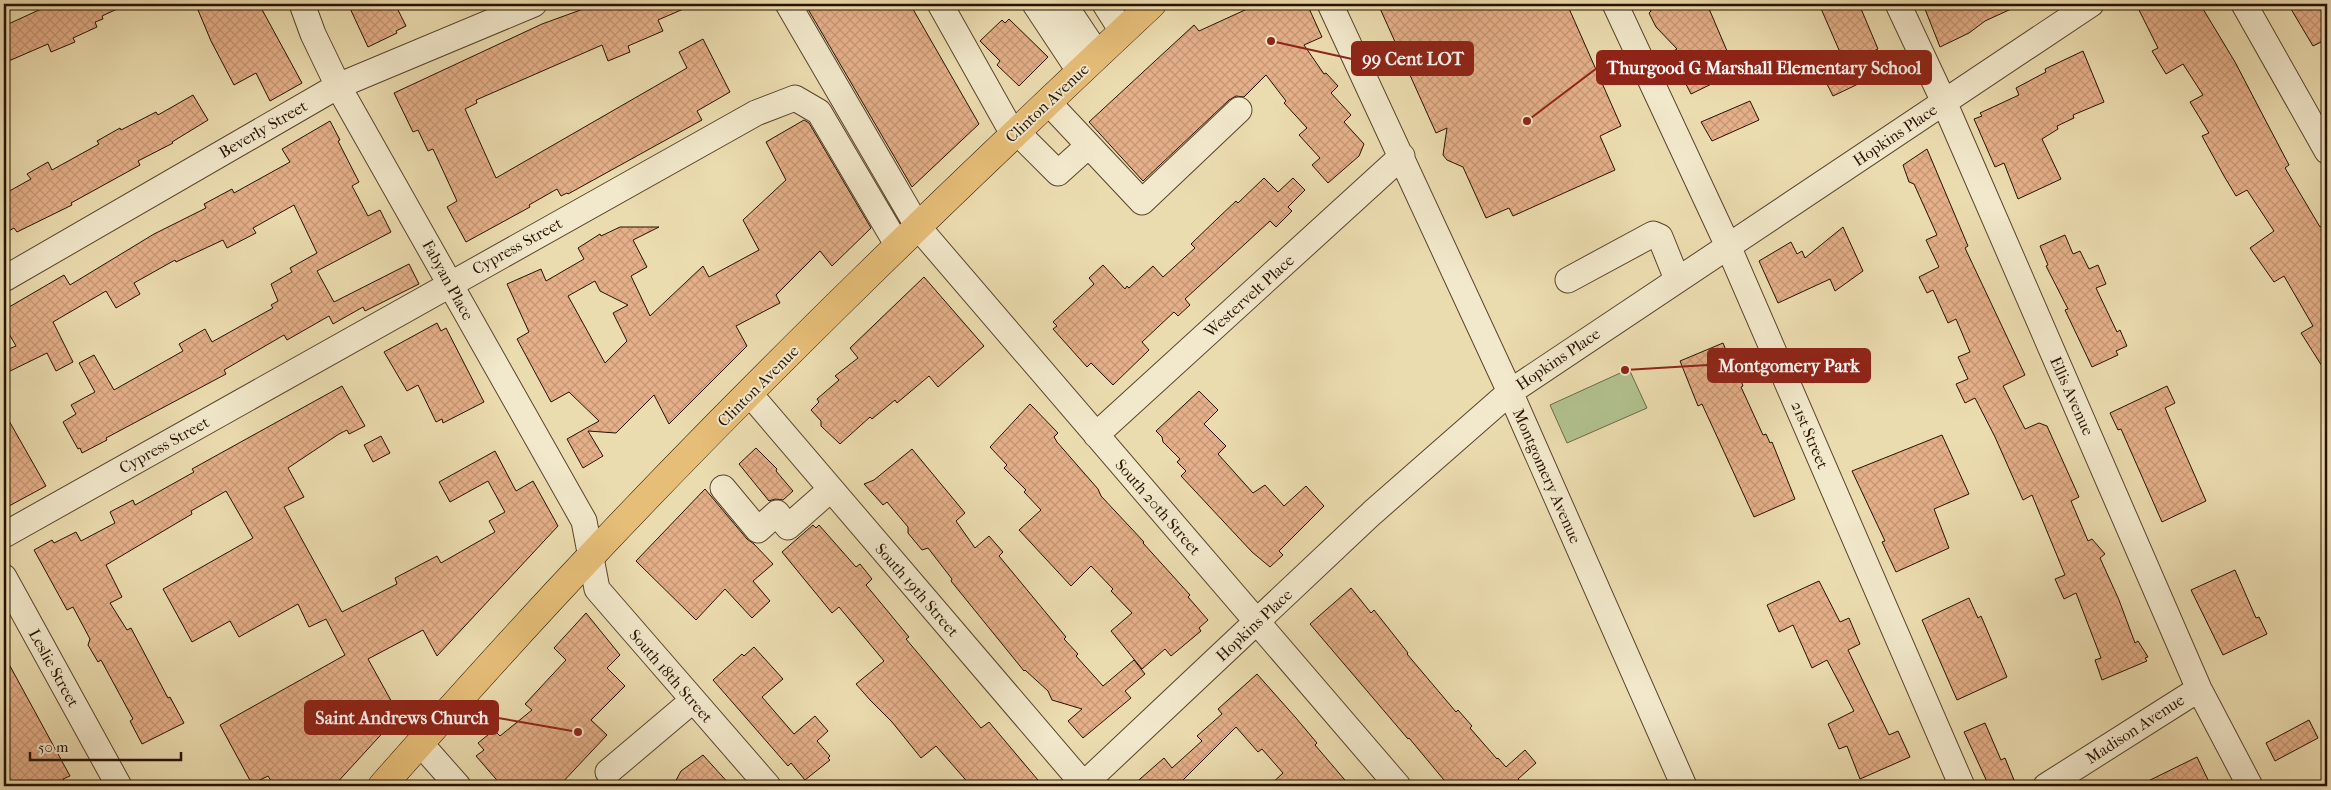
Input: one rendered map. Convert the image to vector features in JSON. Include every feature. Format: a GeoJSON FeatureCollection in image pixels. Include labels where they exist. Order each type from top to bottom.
{"type":"FeatureCollection","features":[{"type":"Feature","properties":{"kind":"main road","name":"Clinton Avenue"},"geometry":{"type":"LineString","coordinates":[[382,786],[589,558],[749,393],[1014,133],[1152,4]]}},
{"type":"Feature","properties":{"kind":"street","name":"Fabyan Place"},"geometry":{"type":"LineString","coordinates":[[302,4],[313,34],[338,86],[584,521],[589,558]]}},
{"type":"Feature","properties":{"kind":"street","name":"Beverly Street"},"geometry":{"type":"LineString","coordinates":[[4,279],[338,86],[534,4]]}},
{"type":"Feature","properties":{"kind":"street","name":"South 20th Street"},"geometry":{"type":"LineString","coordinates":[[788,4],[918,228],[1398,786]]}},
{"type":"Feature","properties":{"kind":"street"},"geometry":{"type":"LineString","coordinates":[[940,4],[1014,133],[1058,173],[1088,146]]}},
{"type":"Feature","properties":{"kind":"street"},"geometry":{"type":"LineString","coordinates":[[1035,4],[1089,63]]}},
{"type":"Feature","properties":{"kind":"street"},"geometry":{"type":"LineString","coordinates":[[1064,4],[1089,63]]}},
{"type":"Feature","properties":{"kind":"street"},"geometry":{"type":"LineString","coordinates":[[1105,4],[1122,31]]}},
{"type":"Feature","properties":{"kind":"street","name":"Montgomery Avenue"},"geometry":{"type":"LineString","coordinates":[[1330,4],[1510,392],[1684,786]]}},
{"type":"Feature","properties":{"kind":"street","name":"21st Street"},"geometry":{"type":"LineString","coordinates":[[1615,4],[1728,246],[1962,786]]}},
{"type":"Feature","properties":{"kind":"street","name":"Ellis Avenue"},"geometry":{"type":"LineString","coordinates":[[1898,4],[1944,102],[2199,689],[2250,786]]}},
{"type":"Feature","properties":{"kind":"street","name":"Hopkins Place"},"geometry":{"type":"LineString","coordinates":[[1084,786],[1372,513],[1510,392],[2091,4]]}},
{"type":"Feature","properties":{"kind":"street"},"geometry":{"type":"LineString","coordinates":[[2244,4],[2327,151]]}},
{"type":"Feature","properties":{"kind":"street","name":"Cypress Street"},"geometry":{"type":"LineString","coordinates":[[4,535],[756,113],[795,98],[819,112],[898,246]]}},
{"type":"Feature","properties":{"kind":"street"},"geometry":{"type":"LineString","coordinates":[[1048,102],[1142,202],[1240,110]]}},
{"type":"Feature","properties":{"kind":"street","name":"Westervelt Place"},"geometry":{"type":"LineString","coordinates":[[1096,435],[1402,156]]}},
{"type":"Feature","properties":{"kind":"street"},"geometry":{"type":"LineString","coordinates":[[1568,280],[1653,234],[1660,237],[1677,279]]}},
{"type":"Feature","properties":{"kind":"street","name":"South 19th Street"},"geometry":{"type":"LineString","coordinates":[[749,393],[1084,786]]}},
{"type":"Feature","properties":{"kind":"street"},"geometry":{"type":"LineString","coordinates":[[723,488],[758,530],[777,514],[788,527],[831,490]]}},
{"type":"Feature","properties":{"kind":"street","name":"South 18th Street"},"geometry":{"type":"LineString","coordinates":[[589,558],[597,589],[692,701],[768,786]]}},
{"type":"Feature","properties":{"kind":"street","name":"Leslie Street"},"geometry":{"type":"LineString","coordinates":[[4,576],[119,786]]}},
{"type":"Feature","properties":{"kind":"street","name":"Madison Avenue"},"geometry":{"type":"LineString","coordinates":[[2046,786],[2199,689]]}},
{"type":"Feature","properties":{"kind":"street"},"geometry":{"type":"LineString","coordinates":[[608,772],[692,701]]}},
{"type":"Feature","properties":{"kind":"street"},"geometry":{"type":"LineString","coordinates":[[420,743],[458,786]]}},
{"type":"Feature","properties":{"kind":"green space"},"geometry":{"type":"Polygon","coordinates":[[[1629,369],[1647,408],[1567,443],[1550,405],[1629,369]]]}},
{"type":"Feature","properties":{"kind":"building"},"geometry":{"type":"Polygon","coordinates":[[[52,4],[128,4],[102,16],[103,19],[95,22],[97,27],[73,38],[75,42],[51,52],[48,44],[4,63],[4,26],[52,4]]]}},
{"type":"Feature","properties":{"kind":"building"},"geometry":{"type":"Polygon","coordinates":[[[211,4],[259,4],[302,83],[270,101],[256,73],[234,85],[211,41],[198,10],[211,4]]]}},
{"type":"Feature","properties":{"kind":"building"},"geometry":{"type":"Polygon","coordinates":[[[348,4],[395,4],[406,26],[396,31],[397,33],[368,47],[348,4]]]}},
{"type":"Feature","properties":{"kind":"building"},"geometry":{"type":"Polygon","coordinates":[[[597,4],[695,4],[658,20],[663,31],[628,46],[630,52],[608,61],[602,45],[476,100],[477,103],[465,109],[496,178],[687,68],[679,52],[703,39],[730,92],[697,111],[702,120],[568,194],[561,196],[557,189],[529,205],[530,207],[466,242],[447,207],[457,201],[433,149],[428,151],[418,130],[413,132],[394,93],[542,24],[597,4]]]}},
{"type":"Feature","properties":{"kind":"building"},"geometry":{"type":"Polygon","coordinates":[[[805,4],[910,4],[979,124],[912,187],[805,4]]]}},
{"type":"Feature","properties":{"kind":"building"},"geometry":{"type":"Polygon","coordinates":[[[1258,4],[1307,4],[1322,37],[1304,45],[1324,74],[1326,73],[1338,86],[1331,93],[1351,115],[1344,122],[1364,144],[1359,156],[1328,183],[1312,165],[1320,158],[1299,135],[1307,128],[1284,103],[1286,101],[1266,75],[1244,97],[1236,96],[1229,100],[1143,181],[1089,122],[1194,25],[1199,31],[1258,4]]]}},
{"type":"Feature","properties":{"kind":"building"},"geometry":{"type":"Polygon","coordinates":[[[1378,4],[1567,4],[1621,126],[1600,136],[1615,170],[1513,216],[1509,208],[1486,218],[1463,167],[1447,160],[1443,155],[1447,128],[1436,133],[1378,4]]]}},
{"type":"Feature","properties":{"kind":"building"},"geometry":{"type":"Polygon","coordinates":[[[1647,4],[1707,4],[1736,72],[1691,94],[1670,53],[1677,49],[1656,27],[1647,4]]]}},
{"type":"Feature","properties":{"kind":"building"},"geometry":{"type":"Polygon","coordinates":[[[1819,4],[1859,4],[1878,49],[1867,54],[1877,75],[1833,96],[1823,76],[1846,66],[1819,4]]]}},
{"type":"Feature","properties":{"kind":"building"},"geometry":{"type":"Polygon","coordinates":[[[1923,4],[2022,4],[1985,21],[1969,33],[1940,47],[1923,4]]]}},
{"type":"Feature","properties":{"kind":"building"},"geometry":{"type":"Polygon","coordinates":[[[2136,4],[2200,4],[2235,62],[2289,165],[2285,168],[2320,227],[2327,222],[2327,374],[2301,333],[2313,326],[2284,276],[2274,282],[2250,248],[2274,231],[2247,190],[2236,196],[2202,136],[2209,133],[2190,102],[2203,95],[2183,64],[2166,74],[2152,51],[2158,48],[2136,4]]]}},
{"type":"Feature","properties":{"kind":"building"},"geometry":{"type":"Polygon","coordinates":[[[2288,4],[2327,4],[2327,39],[2313,46],[2288,4]]]}},
{"type":"Feature","properties":{"kind":"building"},"geometry":{"type":"Polygon","coordinates":[[[1009,19],[1048,57],[1019,86],[997,65],[1000,61],[980,41],[1002,20],[1005,23],[1009,19]]]}},
{"type":"Feature","properties":{"kind":"building"},"geometry":{"type":"Polygon","coordinates":[[[2083,51],[2104,102],[2073,115],[2074,118],[2057,126],[2058,129],[2042,139],[2061,179],[2018,199],[2004,163],[1995,167],[1974,119],[1982,116],[1980,113],[2019,95],[2016,88],[2046,72],[2045,69],[2083,51]]]}},
{"type":"Feature","properties":{"kind":"building"},"geometry":{"type":"Polygon","coordinates":[[[193,95],[208,120],[173,143],[138,161],[140,165],[71,203],[72,205],[17,232],[14,228],[4,234],[4,194],[31,179],[27,174],[48,162],[52,170],[99,144],[97,141],[120,128],[121,130],[156,112],[158,115],[193,95]]]}},
{"type":"Feature","properties":{"kind":"building"},"geometry":{"type":"Polygon","coordinates":[[[1750,101],[1759,120],[1712,141],[1701,122],[1750,101]]]}},
{"type":"Feature","properties":{"kind":"building"},"geometry":{"type":"Polygon","coordinates":[[[804,120],[809,123],[871,228],[832,266],[820,251],[776,295],[780,303],[736,326],[747,346],[669,424],[654,395],[616,433],[588,431],[603,456],[583,468],[567,439],[599,421],[569,392],[551,402],[517,339],[529,332],[507,284],[541,269],[546,281],[584,259],[578,248],[600,234],[601,236],[620,227],[659,227],[633,240],[647,267],[631,276],[650,316],[703,266],[709,277],[759,250],[743,220],[786,180],[766,142],[804,120]],[[595,281],[568,296],[605,363],[627,341],[613,313],[628,305],[600,291],[595,281]]]}},
{"type":"Feature","properties":{"kind":"building"},"geometry":{"type":"Polygon","coordinates":[[[330,121],[359,182],[352,186],[368,216],[380,210],[391,232],[317,271],[334,302],[409,264],[419,284],[365,311],[363,307],[333,324],[329,316],[287,340],[284,335],[224,370],[226,374],[106,438],[107,440],[82,453],[63,422],[76,414],[71,405],[95,392],[79,363],[94,355],[114,390],[183,351],[179,344],[205,329],[212,342],[273,308],[271,305],[278,301],[271,284],[292,272],[290,268],[317,253],[294,205],[253,228],[256,233],[227,248],[223,240],[176,262],[175,260],[134,283],[140,294],[116,308],[106,291],[53,322],[73,362],[56,371],[47,353],[4,374],[4,351],[16,346],[4,325],[4,310],[64,275],[70,285],[154,234],[206,208],[204,204],[232,189],[234,193],[290,162],[282,149],[330,121]]]}},
{"type":"Feature","properties":{"kind":"building"},"geometry":{"type":"Polygon","coordinates":[[[1927,149],[1968,246],[1965,248],[2025,375],[2003,386],[2025,429],[2039,423],[2047,426],[2079,497],[2071,501],[2088,541],[2092,539],[2105,554],[2100,558],[2119,600],[2135,643],[2138,641],[2148,657],[2145,658],[2147,661],[2102,680],[2095,660],[2101,658],[2076,593],[2064,599],[2055,579],[2065,575],[2032,495],[2023,500],[1975,398],[1965,403],[1956,384],[1968,379],[1958,357],[1970,352],[1956,319],[1948,323],[1933,290],[1927,293],[1919,277],[1939,267],[1926,240],[1937,235],[1914,184],[1909,182],[1903,165],[1927,149]]]}},
{"type":"Feature","properties":{"kind":"building"},"geometry":{"type":"Polygon","coordinates":[[[1264,178],[1278,192],[1293,178],[1305,190],[1288,207],[1292,211],[1276,227],[1270,221],[1185,299],[1190,305],[1178,316],[1174,312],[1142,342],[1149,350],[1113,385],[1091,363],[1087,367],[1053,329],[1057,326],[1053,322],[1094,284],[1089,278],[1103,265],[1125,289],[1127,286],[1129,288],[1153,266],[1163,277],[1195,248],[1191,244],[1236,201],[1238,203],[1264,178]]]}},
{"type":"Feature","properties":{"kind":"building"},"geometry":{"type":"Polygon","coordinates":[[[1843,227],[1863,271],[1835,291],[1830,279],[1778,303],[1759,261],[1791,242],[1797,254],[1802,251],[1805,258],[1843,227]]]}},
{"type":"Feature","properties":{"kind":"building"},"geometry":{"type":"Polygon","coordinates":[[[2065,235],[2073,254],[2080,251],[2089,269],[2098,265],[2106,284],[2096,288],[2117,332],[2120,330],[2127,346],[2116,351],[2118,355],[2092,367],[2065,310],[2068,309],[2046,266],[2048,265],[2040,246],[2065,235]]]}},
{"type":"Feature","properties":{"kind":"building"},"geometry":{"type":"Polygon","coordinates":[[[924,277],[984,346],[938,387],[929,376],[897,403],[895,400],[872,419],[870,417],[840,444],[821,426],[821,421],[811,410],[819,402],[817,399],[839,380],[835,376],[858,358],[850,348],[924,277]]]}},
{"type":"Feature","properties":{"kind":"building"},"geometry":{"type":"Polygon","coordinates":[[[437,323],[441,331],[446,328],[484,402],[443,423],[442,419],[436,422],[418,385],[407,391],[384,352],[437,323]]]}},
{"type":"Feature","properties":{"kind":"building"},"geometry":{"type":"Polygon","coordinates":[[[1723,343],[1733,367],[1735,366],[1743,386],[1741,387],[1763,435],[1766,434],[1770,443],[1772,442],[1795,499],[1754,517],[1702,404],[1698,406],[1680,361],[1723,343]]]}},
{"type":"Feature","properties":{"kind":"building"},"geometry":{"type":"Polygon","coordinates":[[[342,386],[365,426],[349,434],[347,430],[339,434],[288,468],[304,497],[284,507],[342,612],[397,584],[395,578],[437,556],[441,563],[495,532],[489,521],[505,512],[488,481],[450,502],[439,482],[495,451],[516,491],[533,481],[558,526],[437,656],[423,630],[368,659],[399,715],[334,786],[274,786],[268,776],[252,784],[220,725],[345,655],[326,619],[309,627],[298,604],[239,637],[230,621],[192,642],[163,589],[253,538],[226,491],[191,511],[192,514],[106,565],[122,597],[110,603],[127,630],[131,628],[168,698],[170,697],[184,723],[142,744],[130,721],[133,719],[101,660],[98,662],[88,645],[90,639],[73,607],[67,610],[34,550],[52,540],[54,543],[76,532],[81,541],[115,523],[110,512],[133,500],[135,505],[194,472],[192,469],[342,386]]]}},
{"type":"Feature","properties":{"kind":"building"},"geometry":{"type":"Polygon","coordinates":[[[2167,386],[2175,403],[2165,408],[2206,501],[2162,522],[2121,429],[2118,430],[2110,413],[2167,386]]]}},
{"type":"Feature","properties":{"kind":"building"},"geometry":{"type":"Polygon","coordinates":[[[1199,391],[1218,410],[1204,424],[1226,446],[1218,454],[1253,493],[1265,485],[1284,506],[1306,486],[1324,506],[1279,551],[1283,555],[1270,567],[1252,552],[1181,476],[1186,471],[1177,462],[1180,459],[1163,442],[1162,437],[1156,431],[1199,391]]]}},
{"type":"Feature","properties":{"kind":"building"},"geometry":{"type":"Polygon","coordinates":[[[1030,404],[1058,433],[1054,437],[1057,442],[1098,489],[1101,496],[1190,595],[1188,597],[1208,620],[1199,628],[1201,631],[1171,656],[1165,649],[1142,669],[1111,631],[1132,613],[1111,591],[1113,589],[1091,566],[1071,586],[1019,530],[1041,510],[1024,492],[1026,490],[1004,468],[1007,465],[990,447],[1030,404]]]}},
{"type":"Feature","properties":{"kind":"building"},"geometry":{"type":"Polygon","coordinates":[[[4,412],[46,486],[9,506],[4,497],[4,412]]]}},
{"type":"Feature","properties":{"kind":"building"},"geometry":{"type":"Polygon","coordinates":[[[1942,435],[1969,494],[1934,509],[1949,548],[1896,572],[1882,542],[1885,541],[1852,471],[1942,435]]]}},
{"type":"Feature","properties":{"kind":"building"},"geometry":{"type":"Polygon","coordinates":[[[381,436],[390,453],[373,462],[364,445],[381,436]]]}},
{"type":"Feature","properties":{"kind":"building"},"geometry":{"type":"Polygon","coordinates":[[[756,448],[777,469],[776,471],[793,491],[783,500],[775,499],[769,501],[739,464],[756,448]]]}},
{"type":"Feature","properties":{"kind":"building"},"geometry":{"type":"Polygon","coordinates":[[[912,449],[965,513],[956,521],[975,548],[989,536],[1003,552],[999,556],[1066,637],[1064,639],[1078,654],[1076,656],[1103,686],[1134,660],[1145,674],[1125,691],[1131,698],[1083,738],[1068,721],[1082,709],[1052,700],[1048,691],[1024,671],[951,581],[952,579],[928,548],[922,550],[908,533],[908,527],[887,502],[883,505],[864,484],[874,480],[912,449]]]}},
{"type":"Feature","properties":{"kind":"building"},"geometry":{"type":"Polygon","coordinates":[[[705,489],[747,539],[773,564],[753,581],[770,601],[752,618],[725,589],[696,620],[636,561],[705,489]]]}},
{"type":"Feature","properties":{"kind":"building"},"geometry":{"type":"Polygon","coordinates":[[[813,525],[816,528],[819,525],[856,567],[860,564],[872,579],[866,585],[909,637],[906,639],[981,728],[989,722],[1043,786],[971,786],[936,746],[921,758],[892,722],[856,684],[884,661],[839,607],[832,613],[782,552],[813,525]]]}},
{"type":"Feature","properties":{"kind":"building"},"geometry":{"type":"Polygon","coordinates":[[[2235,570],[2256,618],[2259,617],[2267,634],[2223,655],[2191,590],[2235,570]]]}},
{"type":"Feature","properties":{"kind":"building"},"geometry":{"type":"Polygon","coordinates":[[[1819,581],[1840,622],[1849,618],[1860,644],[1848,650],[1889,735],[1898,731],[1910,757],[1860,779],[1847,746],[1839,749],[1828,724],[1854,711],[1827,660],[1812,668],[1793,625],[1779,632],[1767,605],[1819,581]]]}},
{"type":"Feature","properties":{"kind":"building"},"geometry":{"type":"Polygon","coordinates":[[[1351,588],[1371,613],[1374,610],[1407,654],[1456,712],[1458,710],[1472,726],[1470,728],[1497,759],[1506,767],[1525,750],[1536,763],[1518,779],[1525,786],[1449,786],[1310,624],[1351,588]]]}},
{"type":"Feature","properties":{"kind":"building"},"geometry":{"type":"Polygon","coordinates":[[[1969,598],[1978,618],[1981,616],[2007,677],[1957,700],[1922,620],[1969,598]]]}},
{"type":"Feature","properties":{"kind":"building"},"geometry":{"type":"Polygon","coordinates":[[[586,613],[620,655],[607,668],[625,686],[591,720],[607,735],[559,786],[502,786],[476,756],[484,750],[478,743],[494,730],[500,736],[532,710],[525,704],[566,660],[554,648],[586,613]]]}},
{"type":"Feature","properties":{"kind":"building"},"geometry":{"type":"Polygon","coordinates":[[[754,647],[783,679],[762,697],[794,734],[815,716],[828,731],[817,741],[830,756],[828,758],[830,760],[805,780],[791,763],[788,766],[713,680],[742,654],[744,656],[754,647]]]}},
{"type":"Feature","properties":{"kind":"building"},"geometry":{"type":"Polygon","coordinates":[[[4,655],[70,776],[63,779],[66,786],[4,786],[4,655]]]}},
{"type":"Feature","properties":{"kind":"building"},"geometry":{"type":"Polygon","coordinates":[[[1257,674],[1317,743],[1315,745],[1350,786],[1269,786],[1283,773],[1262,749],[1258,752],[1236,727],[1183,780],[1188,786],[1132,786],[1164,758],[1172,768],[1202,741],[1197,736],[1222,714],[1218,709],[1257,674]]]}},
{"type":"Feature","properties":{"kind":"building"},"geometry":{"type":"Polygon","coordinates":[[[2309,720],[2318,738],[2275,761],[2266,743],[2309,720]]]}},
{"type":"Feature","properties":{"kind":"building"},"geometry":{"type":"Polygon","coordinates":[[[1985,723],[2001,760],[2005,758],[2014,780],[2006,786],[1989,786],[1964,732],[1985,723]]]}},
{"type":"Feature","properties":{"kind":"building"},"geometry":{"type":"Polygon","coordinates":[[[703,755],[731,786],[673,786],[681,771],[703,755]]]}},
{"type":"Feature","properties":{"kind":"building"},"geometry":{"type":"Polygon","coordinates":[[[2197,757],[2211,786],[2138,786],[2197,757]]]}},
{"type":"Feature","properties":{"kind":"place","name":"99 Cent LOT"},"geometry":{"type":"Point","coordinates":[1271,41]}},
{"type":"Feature","properties":{"kind":"place","name":"Thurgood G Marshall Elementary School"},"geometry":{"type":"Point","coordinates":[1527,121]}},
{"type":"Feature","properties":{"kind":"place","name":"Montgomery Park"},"geometry":{"type":"Point","coordinates":[1625,370]}},
{"type":"Feature","properties":{"kind":"place","name":"Saint Andrews Church"},"geometry":{"type":"Point","coordinates":[578,732]}}]}
